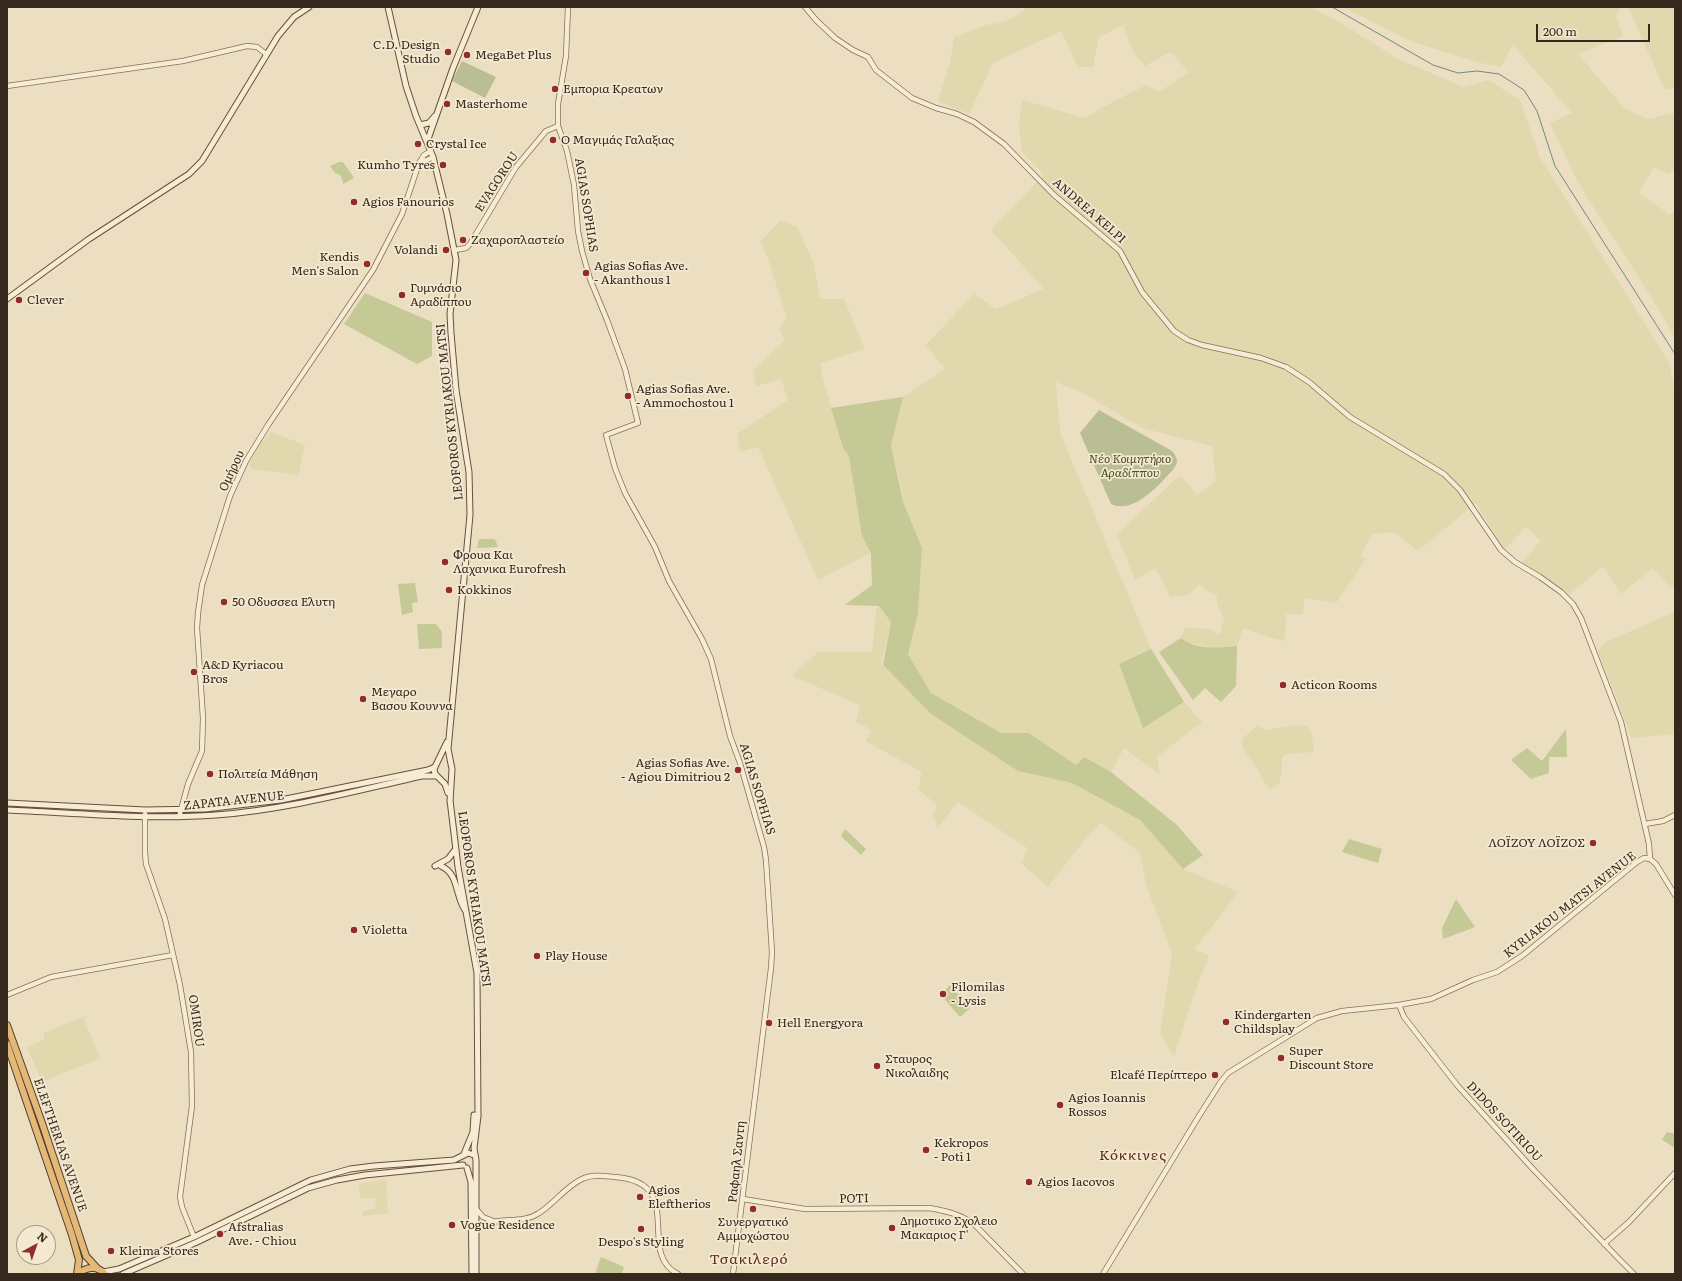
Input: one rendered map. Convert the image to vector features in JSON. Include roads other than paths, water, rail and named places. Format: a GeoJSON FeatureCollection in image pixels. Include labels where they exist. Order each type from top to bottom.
{"type":"FeatureCollection","features":[{"type":"Feature","properties":{"kind":"highway","name":"ELEFTHERIAS AVENUE"},"geometry":{"type":"LineString","coordinates":[[7,1025],[42,1123],[86,1256],[104,1273]]}},
{"type":"Feature","properties":{"kind":"highway","name":"ELEFTHERIAS AVENUE"},"geometry":{"type":"LineString","coordinates":[[7,1044],[76,1247],[79,1260],[78,1274]]}},
{"type":"Feature","properties":{"kind":"highway"},"geometry":{"type":"LineString","coordinates":[[78,1274],[83,1270],[97,1268]]}},
{"type":"Feature","properties":{"kind":"main road"},"geometry":{"type":"LineString","coordinates":[[7,299],[94,236],[189,174],[202,161],[278,36],[294,17],[309,7]]}},
{"type":"Feature","properties":{"kind":"main road","name":"LEOFOROS KYRIAKOU MATSI"},"geometry":{"type":"LineString","coordinates":[[388,7],[406,86],[432,154],[455,250],[456,266],[451,309],[451,333],[456,390],[469,472],[470,516],[448,749],[451,773],[450,802],[455,850],[477,973],[478,1070],[477,1121],[474,1155]]}},
{"type":"Feature","properties":{"kind":"main road"},"geometry":{"type":"LineString","coordinates":[[420,125],[427,124],[432,121],[438,109],[478,7]]}},
{"type":"Feature","properties":{"kind":"main road"},"geometry":{"type":"LineString","coordinates":[[427,142],[436,121],[438,109]]}},
{"type":"Feature","properties":{"kind":"main road","name":"LEOFOROS KYRIAKOU MATSI"},"geometry":{"type":"LineString","coordinates":[[450,728],[443,753],[436,765],[435,772],[446,787],[450,802]]}},
{"type":"Feature","properties":{"kind":"main road"},"geometry":{"type":"LineString","coordinates":[[436,765],[444,761],[450,765]]}},
{"type":"Feature","properties":{"kind":"main road","name":"ZAPATA AVENUE"},"geometry":{"type":"LineString","coordinates":[[7,803],[145,810],[205,809],[281,800],[428,770],[436,765]]}},
{"type":"Feature","properties":{"kind":"main road"},"geometry":{"type":"LineString","coordinates":[[439,777],[447,778],[451,773]]}},
{"type":"Feature","properties":{"kind":"main road","name":"ZAPATA AVENUE"},"geometry":{"type":"LineString","coordinates":[[7,810],[145,817],[179,817],[245,812],[296,804],[422,776],[439,777]]}},
{"type":"Feature","properties":{"kind":"main road"},"geometry":{"type":"LineString","coordinates":[[435,866],[448,859],[455,850]]}},
{"type":"Feature","properties":{"kind":"main road"},"geometry":{"type":"LineString","coordinates":[[441,866],[452,874],[459,900],[466,912]]}},
{"type":"Feature","properties":{"kind":"main road","name":"LEOFOROS KYRIAKOU MATSI"},"geometry":{"type":"LineString","coordinates":[[463,1155],[473,1132],[478,1070]]}},
{"type":"Feature","properties":{"kind":"main road"},"geometry":{"type":"LineString","coordinates":[[124,1274],[147,1264],[160,1252],[311,1180],[350,1169],[454,1160],[468,1153],[474,1155],[476,1160],[476,1274]]}},
{"type":"Feature","properties":{"kind":"main road"},"geometry":{"type":"LineString","coordinates":[[463,1155],[461,1162],[465,1166],[471,1182],[472,1274]]}},
{"type":"Feature","properties":{"kind":"main road"},"geometry":{"type":"LineString","coordinates":[[104,1273],[152,1258],[235,1224],[308,1188],[337,1180],[382,1172],[465,1166],[473,1167],[475,1164]]}},
{"type":"Feature","properties":{"kind":"street","name":"AGIAS SOPHIAS"},"geometry":{"type":"LineString","coordinates":[[568,7],[566,56],[558,104],[558,126],[567,151],[574,185],[578,231],[582,251],[590,279],[625,369],[638,423],[606,435],[615,468],[625,493],[655,547],[670,581],[702,639],[711,659],[730,736],[740,763],[764,847],[772,952],[761,1052]]}},
{"type":"Feature","properties":{"kind":"street","name":"ANDREA KELPI"},"geometry":{"type":"LineString","coordinates":[[805,7],[835,38],[853,50],[868,57],[876,70],[912,98],[936,108],[957,114],[974,122],[1004,144],[1054,195],[1120,251],[1142,292],[1174,330],[1188,340],[1202,345],[1261,358],[1286,367],[1309,382],[1350,417],[1435,467],[1452,482],[1470,504],[1494,541],[1507,556],[1551,584],[1573,604],[1581,618],[1621,722],[1632,775],[1650,844],[1650,859]]}},
{"type":"Feature","properties":{"kind":"street"},"geometry":{"type":"LineString","coordinates":[[7,86],[183,61],[247,46],[257,47],[266,54]]}},
{"type":"Feature","properties":{"kind":"street","name":"EVAGOROU"},"geometry":{"type":"LineString","coordinates":[[455,250],[470,244],[516,168],[546,131],[558,126]]}},
{"type":"Feature","properties":{"kind":"street","name":"Ομήρου"},"geometry":{"type":"LineString","coordinates":[[179,817],[188,784],[202,751],[203,718],[197,628],[202,585],[230,496],[246,461],[268,424],[373,270],[402,214],[416,171],[432,154]]}},
{"type":"Feature","properties":{"kind":"street","name":"OMIROU"},"geometry":{"type":"LineString","coordinates":[[145,810],[146,864],[164,914],[188,1026],[192,1081],[192,1106],[180,1197],[182,1207],[194,1237]]}},
{"type":"Feature","properties":{"kind":"street"},"geometry":{"type":"LineString","coordinates":[[1645,824],[1663,821],[1675,815]]}},
{"type":"Feature","properties":{"kind":"street","name":"KYRIAKOU MATSI AVENUE"},"geometry":{"type":"LineString","coordinates":[[1103,1274],[1212,1095],[1226,1076],[1317,1018],[1342,1011],[1399,1005],[1438,996],[1473,980],[1497,972],[1513,963],[1636,863],[1644,858],[1650,859]]}},
{"type":"Feature","properties":{"kind":"street"},"geometry":{"type":"LineString","coordinates":[[1650,859],[1656,864],[1675,895]]}},
{"type":"Feature","properties":{"kind":"street"},"geometry":{"type":"LineString","coordinates":[[7,995],[50,977],[173,955]]}},
{"type":"Feature","properties":{"kind":"street"},"geometry":{"type":"LineString","coordinates":[[7,992],[18,990]]}},
{"type":"Feature","properties":{"kind":"street","name":"DIDOS SOTIRIOU"},"geometry":{"type":"LineString","coordinates":[[1399,1005],[1404,1017],[1456,1085],[1604,1244],[1634,1274]]}},
{"type":"Feature","properties":{"kind":"street","name":"Ραφαηλ Σαντη"},"geometry":{"type":"LineString","coordinates":[[733,1274],[761,1052]]}},
{"type":"Feature","properties":{"kind":"street"},"geometry":{"type":"LineString","coordinates":[[1604,1244],[1629,1222],[1675,1173]]}},
{"type":"Feature","properties":{"kind":"street"},"geometry":{"type":"LineString","coordinates":[[477,1230],[485,1223],[519,1220],[538,1214],[573,1184],[586,1177],[610,1176],[635,1180],[645,1185],[651,1193],[657,1213],[660,1249],[667,1266],[678,1274]]}},
{"type":"Feature","properties":{"kind":"street","name":"POTI"},"geometry":{"type":"LineString","coordinates":[[743,1199],[805,1209],[929,1208],[948,1211],[965,1217],[982,1231],[1023,1274]]}},
{"type":"Feature","properties":{"kind":"street"},"geometry":{"type":"LineString","coordinates":[[477,1210],[483,1217],[495,1221]]}},
{"type":"Feature","properties":{"kind":"waterway"},"geometry":{"type":"LineString","coordinates":[[1332,7],[1433,65],[1458,73],[1477,71],[1499,74],[1524,90],[1537,111],[1555,166],[1675,354]]}},
{"type":"Feature","properties":{"kind":"place","name":"C.D. Design Studio"},"geometry":{"type":"Point","coordinates":[448,52]}},
{"type":"Feature","properties":{"kind":"place","name":"MegaBet Plus"},"geometry":{"type":"Point","coordinates":[467,55]}},
{"type":"Feature","properties":{"kind":"place","name":"Εμπορια Κρεατων"},"geometry":{"type":"Point","coordinates":[555,89]}},
{"type":"Feature","properties":{"kind":"place","name":"Masterhome"},"geometry":{"type":"Point","coordinates":[447,104]}},
{"type":"Feature","properties":{"kind":"place","name":"Ο Μαγιμάς Γαλαξιας"},"geometry":{"type":"Point","coordinates":[553,140]}},
{"type":"Feature","properties":{"kind":"place","name":"Crystal Ice"},"geometry":{"type":"Point","coordinates":[418,144]}},
{"type":"Feature","properties":{"kind":"place","name":"Kumho Tyres"},"geometry":{"type":"Point","coordinates":[443,165]}},
{"type":"Feature","properties":{"kind":"place","name":"Agios Fanourios"},"geometry":{"type":"Point","coordinates":[354,202]}},
{"type":"Feature","properties":{"kind":"place","name":"Ζαχαροπλαστείο"},"geometry":{"type":"Point","coordinates":[463,240]}},
{"type":"Feature","properties":{"kind":"place","name":"Volandi"},"geometry":{"type":"Point","coordinates":[446,250]}},
{"type":"Feature","properties":{"kind":"place","name":"Kendis Men's Salon"},"geometry":{"type":"Point","coordinates":[367,264]}},
{"type":"Feature","properties":{"kind":"place","name":"Agias Sofias Ave. - Akanthous 1"},"geometry":{"type":"Point","coordinates":[586,273]}},
{"type":"Feature","properties":{"kind":"place","name":"Γυμνάσιο Αραδίππου"},"geometry":{"type":"Point","coordinates":[402,295]}},
{"type":"Feature","properties":{"kind":"place","name":"Clever"},"geometry":{"type":"Point","coordinates":[19,300]}},
{"type":"Feature","properties":{"kind":"place","name":"Agias Sofias Ave. - Ammochostou 1"},"geometry":{"type":"Point","coordinates":[628,396]}},
{"type":"Feature","properties":{"kind":"place","name":"Φρουα Και Λαχανικα Eurofresh"},"geometry":{"type":"Point","coordinates":[445,562]}},
{"type":"Feature","properties":{"kind":"place","name":"Kokkinos"},"geometry":{"type":"Point","coordinates":[449,590]}},
{"type":"Feature","properties":{"kind":"place","name":"50 Οδυσσεα Ελυτη"},"geometry":{"type":"Point","coordinates":[224,602]}},
{"type":"Feature","properties":{"kind":"place","name":"A&D Kyriacou Bros"},"geometry":{"type":"Point","coordinates":[194,672]}},
{"type":"Feature","properties":{"kind":"place","name":"Acticon Rooms"},"geometry":{"type":"Point","coordinates":[1283,685]}},
{"type":"Feature","properties":{"kind":"place","name":"Μεγαρο Βασου Κουννα"},"geometry":{"type":"Point","coordinates":[363,699]}},
{"type":"Feature","properties":{"kind":"place","name":"Agias Sofias Ave. - Agiou Dimitriou 2"},"geometry":{"type":"Point","coordinates":[738,770]}},
{"type":"Feature","properties":{"kind":"place","name":"Πολιτεία Μάθηση"},"geometry":{"type":"Point","coordinates":[210,774]}},
{"type":"Feature","properties":{"kind":"place","name":"ΛΟΪΖΟΥ ΛΟΪΖΟΣ"},"geometry":{"type":"Point","coordinates":[1593,843]}},
{"type":"Feature","properties":{"kind":"place","name":"Violetta"},"geometry":{"type":"Point","coordinates":[354,930]}},
{"type":"Feature","properties":{"kind":"place","name":"Play House"},"geometry":{"type":"Point","coordinates":[537,956]}},
{"type":"Feature","properties":{"kind":"place","name":"Filomilas - Lysis"},"geometry":{"type":"Point","coordinates":[943,994]}},
{"type":"Feature","properties":{"kind":"place","name":"Kindergarten Childsplay"},"geometry":{"type":"Point","coordinates":[1226,1022]}},
{"type":"Feature","properties":{"kind":"place","name":"Hell Energyora"},"geometry":{"type":"Point","coordinates":[769,1023]}},
{"type":"Feature","properties":{"kind":"place","name":"Super Discount Store"},"geometry":{"type":"Point","coordinates":[1281,1058]}},
{"type":"Feature","properties":{"kind":"place","name":"Σταυρος Νικολαιδης"},"geometry":{"type":"Point","coordinates":[877,1066]}},
{"type":"Feature","properties":{"kind":"place","name":"Elcafé Περίπτερο"},"geometry":{"type":"Point","coordinates":[1215,1075]}},
{"type":"Feature","properties":{"kind":"place","name":"Agios Ioannis Rossos"},"geometry":{"type":"Point","coordinates":[1060,1105]}},
{"type":"Feature","properties":{"kind":"place","name":"Kekropos - Poti 1"},"geometry":{"type":"Point","coordinates":[926,1150]}},
{"type":"Feature","properties":{"kind":"place","name":"Agios Iacovos"},"geometry":{"type":"Point","coordinates":[1029,1182]}},
{"type":"Feature","properties":{"kind":"place","name":"Agios Eleftherios"},"geometry":{"type":"Point","coordinates":[640,1197]}},
{"type":"Feature","properties":{"kind":"place","name":"Συνεργατικό Αμμοχώστου"},"geometry":{"type":"Point","coordinates":[753,1209]}},
{"type":"Feature","properties":{"kind":"place","name":"Vogue Residence"},"geometry":{"type":"Point","coordinates":[452,1225]}},
{"type":"Feature","properties":{"kind":"place","name":"Δημοτικο Σχολειο Μακαριος Γ'"},"geometry":{"type":"Point","coordinates":[892,1228]}},
{"type":"Feature","properties":{"kind":"place","name":"Despo's Styling"},"geometry":{"type":"Point","coordinates":[641,1229]}},
{"type":"Feature","properties":{"kind":"place","name":"Afstralias Ave. - Chiou"},"geometry":{"type":"Point","coordinates":[220,1234]}},
{"type":"Feature","properties":{"kind":"place","name":"Kleima Stores"},"geometry":{"type":"Point","coordinates":[111,1251]}},
{"type":"Feature","properties":{"kind":"district","name":"Κόκκινες"},"geometry":{"type":"Point","coordinates":[1133,1156]}},
{"type":"Feature","properties":{"kind":"district","name":"Τσακιλερό"},"geometry":{"type":"Point","coordinates":[749,1260]}},
{"type":"Feature","properties":{"kind":"park label","name":"Νέο Κοιμητήριο Αραδίππου"},"geometry":{"type":"Point","coordinates":[1130,466]}}]}
